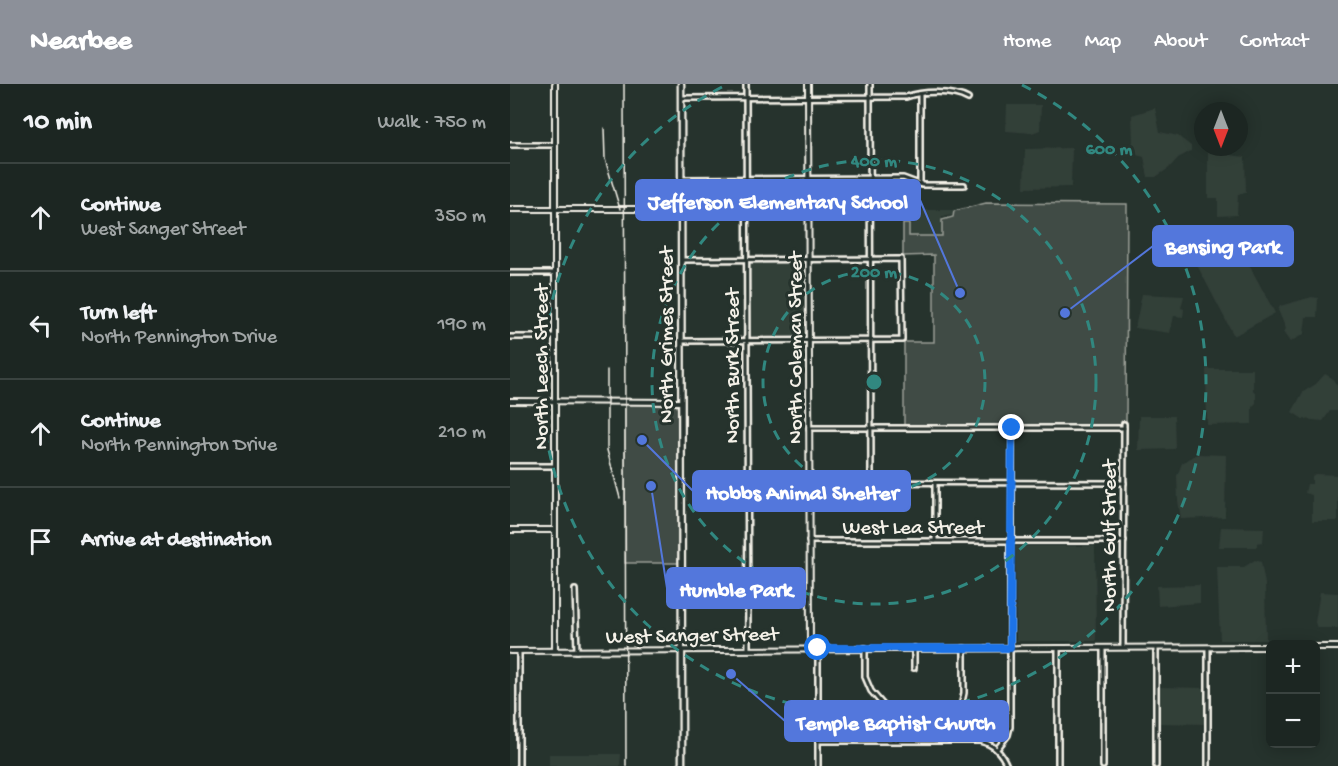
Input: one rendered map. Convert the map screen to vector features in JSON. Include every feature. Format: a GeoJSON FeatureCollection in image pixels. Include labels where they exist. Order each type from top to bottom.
{"type":"FeatureCollection","features":[{"type":"Feature","properties":{"kind":"main road","name":"North Grimes Street"},"geometry":{"type":"LineString","coordinates":[[681,84],[682,766]]}},
{"type":"Feature","properties":{"kind":"street","name":"North Leech Street"},"geometry":{"type":"LineString","coordinates":[[555,84],[555,651]]}},
{"type":"Feature","properties":{"kind":"street","name":"North Burk Street"},"geometry":{"type":"LineString","coordinates":[[746,84],[748,648]]}},
{"type":"Feature","properties":{"kind":"street","name":"North Coleman Street"},"geometry":{"type":"LineString","coordinates":[[808,84],[810,648]]}},
{"type":"Feature","properties":{"kind":"street"},"geometry":{"type":"LineString","coordinates":[[870,84],[871,483]]}},
{"type":"Feature","properties":{"kind":"street"},"geometry":{"type":"LineString","coordinates":[[681,98],[906,97],[920,94],[958,94],[968,99]]}},
{"type":"Feature","properties":{"kind":"street"},"geometry":{"type":"LineString","coordinates":[[920,94],[920,184]]}},
{"type":"Feature","properties":{"kind":"street"},"geometry":{"type":"LineString","coordinates":[[510,145],[554,145]]}},
{"type":"Feature","properties":{"kind":"street"},"geometry":{"type":"LineString","coordinates":[[681,179],[903,178],[920,184],[964,185]]}},
{"type":"Feature","properties":{"kind":"street"},"geometry":{"type":"LineString","coordinates":[[510,209],[681,209]]}},
{"type":"Feature","properties":{"kind":"street"},"geometry":{"type":"LineString","coordinates":[[681,260],[901,259],[902,340],[681,341]]}},
{"type":"Feature","properties":{"kind":"street"},"geometry":{"type":"LineString","coordinates":[[510,273],[554,273]]}},
{"type":"Feature","properties":{"kind":"street"},"geometry":{"type":"LineString","coordinates":[[510,337],[555,337]]}},
{"type":"Feature","properties":{"kind":"street"},"geometry":{"type":"LineString","coordinates":[[510,401],[681,402]]}},
{"type":"Feature","properties":{"kind":"street","name":"North Gulf Street"},"geometry":{"type":"LineString","coordinates":[[1012,428],[1124,426],[1123,648]]}},
{"type":"Feature","properties":{"kind":"street"},"geometry":{"type":"LineString","coordinates":[[809,428],[1012,428],[1010,727],[1008,735],[997,749]]}},
{"type":"Feature","properties":{"kind":"street"},"geometry":{"type":"LineString","coordinates":[[510,466],[555,466]]}},
{"type":"Feature","properties":{"kind":"street"},"geometry":{"type":"LineString","coordinates":[[746,483],[1124,483]]}},
{"type":"Feature","properties":{"kind":"street"},"geometry":{"type":"LineString","coordinates":[[935,483],[935,541]]}},
{"type":"Feature","properties":{"kind":"street"},"geometry":{"type":"LineString","coordinates":[[510,530],[555,530]]}},
{"type":"Feature","properties":{"kind":"street","name":"West Lea Street"},"geometry":{"type":"LineString","coordinates":[[809,541],[1124,541]]}},
{"type":"Feature","properties":{"kind":"street"},"geometry":{"type":"LineString","coordinates":[[574,590],[577,651]]}},
{"type":"Feature","properties":{"kind":"street","name":"West Sanger Street"},"geometry":{"type":"LineString","coordinates":[[510,651],[1266,647]]}},
{"type":"Feature","properties":{"kind":"street"},"geometry":{"type":"LineString","coordinates":[[1320,647],[1338,647]]}},
{"type":"Feature","properties":{"kind":"street"},"geometry":{"type":"LineString","coordinates":[[818,648],[818,766]]}},
{"type":"Feature","properties":{"kind":"street"},"geometry":{"type":"LineString","coordinates":[[865,648],[865,677],[872,691],[890,713],[893,741]]}},
{"type":"Feature","properties":{"kind":"street"},"geometry":{"type":"LineString","coordinates":[[914,648],[914,668]]}},
{"type":"Feature","properties":{"kind":"street"},"geometry":{"type":"LineString","coordinates":[[956,740],[964,693],[964,648]]}},
{"type":"Feature","properties":{"kind":"street"},"geometry":{"type":"LineString","coordinates":[[1058,648],[1058,766]]}},
{"type":"Feature","properties":{"kind":"street"},"geometry":{"type":"LineString","coordinates":[[1103,648],[1103,766]]}},
{"type":"Feature","properties":{"kind":"street"},"geometry":{"type":"LineString","coordinates":[[1156,648],[1156,766]]}},
{"type":"Feature","properties":{"kind":"street"},"geometry":{"type":"LineString","coordinates":[[1208,648],[1208,766]]}},
{"type":"Feature","properties":{"kind":"street"},"geometry":{"type":"LineString","coordinates":[[519,651],[519,766]]}},
{"type":"Feature","properties":{"kind":"street"},"geometry":{"type":"LineString","coordinates":[[818,741],[980,741],[997,749],[1007,766]]}},
{"type":"Feature","properties":{"kind":"shaded area"},"geometry":{"type":"Polygon","coordinates":[[[1007,105],[1041,105],[1040,130],[1032,133],[1006,131],[1007,105]]]}},
{"type":"Feature","properties":{"kind":"shaded area"},"geometry":{"type":"Polygon","coordinates":[[[1155,108],[1160,132],[1178,136],[1191,146],[1191,151],[1178,158],[1156,177],[1148,177],[1144,157],[1129,153],[1128,148],[1133,142],[1132,115],[1155,108]]]}},
{"type":"Feature","properties":{"kind":"shaded area"},"geometry":{"type":"Polygon","coordinates":[[[1072,148],[1071,187],[1024,188],[1025,149],[1072,148]]]}},
{"type":"Feature","properties":{"kind":"shaded area"},"geometry":{"type":"Polygon","coordinates":[[[1208,156],[1245,157],[1246,193],[1238,194],[1237,215],[1218,216],[1218,198],[1208,198],[1208,156]]]}},
{"type":"Feature","properties":{"kind":"shaded area"},"geometry":{"type":"Polygon","coordinates":[[[986,203],[1127,204],[1126,425],[904,425],[904,342],[934,342],[934,255],[903,256],[903,224],[909,224],[909,236],[942,236],[942,220],[953,217],[954,211],[986,203]]]}},
{"type":"Feature","properties":{"kind":"shaded area"},"geometry":{"type":"Polygon","coordinates":[[[909,210],[953,210],[953,215],[942,217],[942,236],[909,236],[909,210]]]}},
{"type":"Feature","properties":{"kind":"shaded area"},"geometry":{"type":"Polygon","coordinates":[[[1233,235],[1275,313],[1234,336],[1197,265],[1197,257],[1233,235]]]}},
{"type":"Feature","properties":{"kind":"shaded area"},"geometry":{"type":"Polygon","coordinates":[[[750,263],[806,263],[805,336],[751,336],[750,263]]]}},
{"type":"Feature","properties":{"kind":"shaded area"},"geometry":{"type":"Polygon","coordinates":[[[1142,294],[1184,296],[1181,308],[1184,309],[1183,317],[1174,316],[1170,333],[1135,328],[1142,294]]]}},
{"type":"Feature","properties":{"kind":"shaded area"},"geometry":{"type":"Polygon","coordinates":[[[1312,297],[1318,298],[1317,317],[1306,317],[1304,334],[1290,342],[1283,332],[1286,329],[1278,310],[1280,306],[1312,297]]]}},
{"type":"Feature","properties":{"kind":"shaded area"},"geometry":{"type":"Polygon","coordinates":[[[1206,369],[1253,369],[1253,390],[1256,394],[1256,403],[1252,407],[1252,424],[1207,425],[1206,369]]]}},
{"type":"Feature","properties":{"kind":"shaded area"},"geometry":{"type":"Polygon","coordinates":[[[1325,374],[1332,378],[1338,387],[1338,411],[1330,411],[1323,421],[1303,419],[1292,412],[1303,392],[1316,384],[1325,374]]]}},
{"type":"Feature","properties":{"kind":"shaded area"},"geometry":{"type":"Polygon","coordinates":[[[625,404],[673,404],[678,408],[678,563],[625,563],[625,404]]]}},
{"type":"Feature","properties":{"kind":"shaded area"},"geometry":{"type":"Polygon","coordinates":[[[1139,416],[1174,416],[1175,449],[1138,450],[1139,416]]]}},
{"type":"Feature","properties":{"kind":"shaded area"},"geometry":{"type":"Polygon","coordinates":[[[1197,454],[1226,455],[1225,517],[1181,519],[1177,476],[1182,463],[1197,454]]]}},
{"type":"Feature","properties":{"kind":"shaded area"},"geometry":{"type":"Polygon","coordinates":[[[1315,474],[1338,475],[1338,521],[1312,521],[1312,495],[1305,493],[1307,484],[1312,484],[1312,476],[1315,474]]]}},
{"type":"Feature","properties":{"kind":"shaded area"},"geometry":{"type":"Polygon","coordinates":[[[1221,527],[1264,528],[1263,542],[1257,543],[1257,547],[1219,547],[1221,527]]]}},
{"type":"Feature","properties":{"kind":"shaded area"},"geometry":{"type":"Polygon","coordinates":[[[1015,546],[1095,546],[1096,641],[1016,641],[1015,546]]]}},
{"type":"Feature","properties":{"kind":"shaded area"},"geometry":{"type":"Polygon","coordinates":[[[1255,560],[1261,562],[1265,584],[1266,640],[1220,640],[1217,567],[1244,567],[1255,560]]]}},
{"type":"Feature","properties":{"kind":"shaded area"},"geometry":{"type":"Polygon","coordinates":[[[1200,585],[1200,603],[1158,606],[1157,586],[1200,585]]]}},
{"type":"Feature","properties":{"kind":"shaded area"},"geometry":{"type":"Polygon","coordinates":[[[1320,592],[1338,593],[1338,628],[1317,628],[1315,622],[1320,592]]]}},
{"type":"Feature","properties":{"kind":"shaded area"},"geometry":{"type":"Polygon","coordinates":[[[1160,687],[1205,688],[1205,724],[1159,723],[1160,687]]]}},
{"type":"Feature","properties":{"kind":"shaded area"},"geometry":{"type":"Polygon","coordinates":[[[549,754],[621,754],[620,766],[549,766],[549,754]]]}},
{"type":"Feature","properties":{"kind":"railway"},"geometry":{"type":"LineString","coordinates":[[624,84],[626,766]]}},
{"type":"Feature","properties":{"kind":"railway"},"geometry":{"type":"LineString","coordinates":[[604,128],[605,159],[620,209]]}},
{"type":"Feature","properties":{"kind":"railway"},"geometry":{"type":"LineString","coordinates":[[607,370],[607,450],[620,498]]}},
{"type":"Feature","properties":{"kind":"place","name":"Jefferson Elementary School"},"geometry":{"type":"Point","coordinates":[960,293]}},
{"type":"Feature","properties":{"kind":"place","name":"Bensing Park"},"geometry":{"type":"Point","coordinates":[1065,313]}},
{"type":"Feature","properties":{"kind":"place","name":"Hobbs Animal Shelter"},"geometry":{"type":"Point","coordinates":[642,440]}},
{"type":"Feature","properties":{"kind":"place","name":"Humble Park"},"geometry":{"type":"Point","coordinates":[651,486]}},
{"type":"Feature","properties":{"kind":"place","name":"Temple Baptist Church"},"geometry":{"type":"Point","coordinates":[731,674]}},
{"type":"Feature","properties":{"kind":"route"},"geometry":{"type":"LineString","coordinates":[[818,648],[1010,648],[1012,428]]}}]}
